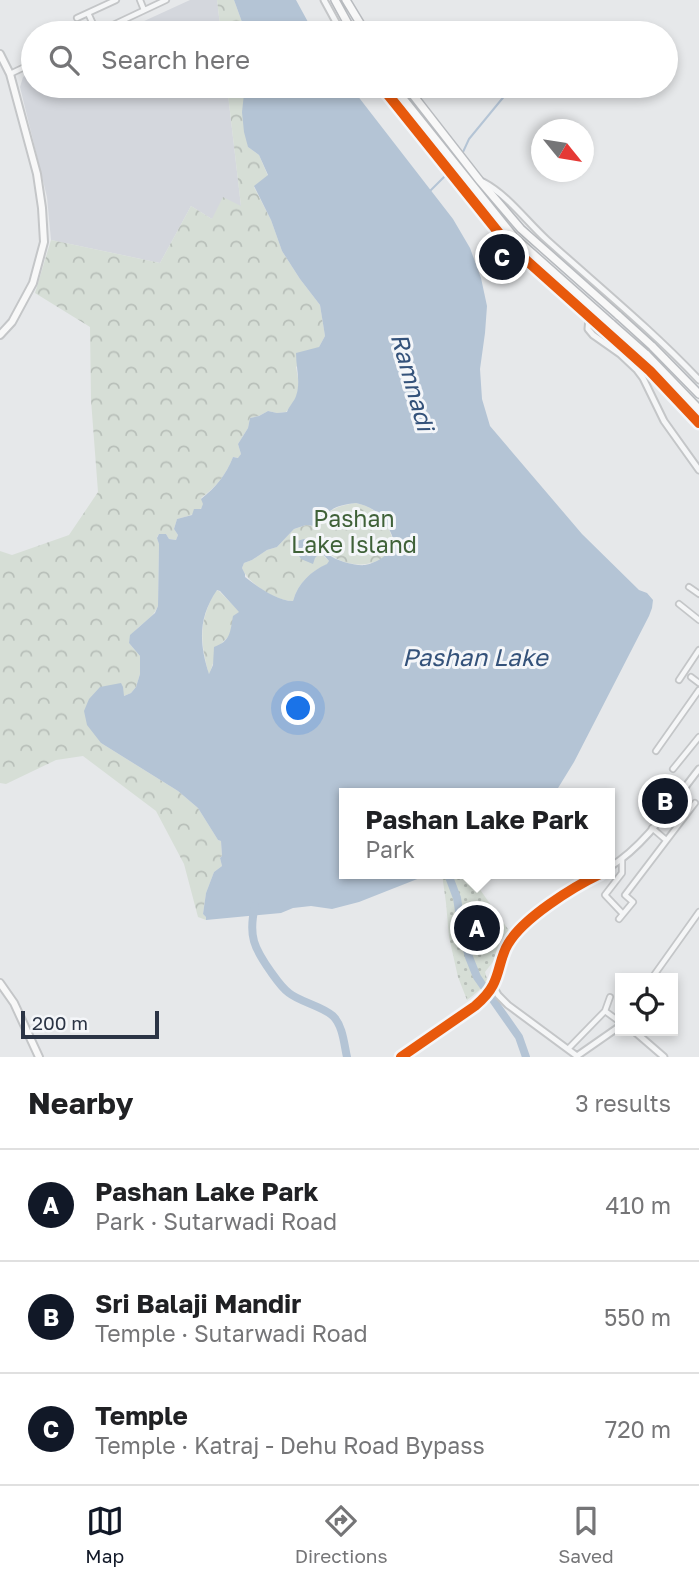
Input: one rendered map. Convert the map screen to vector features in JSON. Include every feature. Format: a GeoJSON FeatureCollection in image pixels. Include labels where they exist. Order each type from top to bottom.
{"type":"FeatureCollection","features":[{"type":"Feature","properties":{"kind":"highway"},"geometry":{"type":"LineString","coordinates":[[335,0],[347,21]]}},
{"type":"Feature","properties":{"kind":"highway"},"geometry":{"type":"LineString","coordinates":[[346,0],[359,21]]}},
{"type":"Feature","properties":{"kind":"highway"},"geometry":{"type":"LineString","coordinates":[[402,98],[483,206],[514,237],[646,354],[699,409]]}},
{"type":"Feature","properties":{"kind":"highway"},"geometry":{"type":"LineString","coordinates":[[415,98],[480,181],[522,229],[652,346],[699,394]]}},
{"type":"Feature","properties":{"kind":"main road"},"geometry":{"type":"LineString","coordinates":[[0,56],[10,74],[37,174],[44,242],[33,283],[12,321],[0,335]]}},
{"type":"Feature","properties":{"kind":"main road"},"geometry":{"type":"LineString","coordinates":[[0,982],[14,1003],[39,1057]]}},
{"type":"Feature","properties":{"kind":"street"},"geometry":{"type":"LineString","coordinates":[[76,18],[117,0]]}},
{"type":"Feature","properties":{"kind":"street"},"geometry":{"type":"LineString","coordinates":[[140,0],[145,10]]}},
{"type":"Feature","properties":{"kind":"street"},"geometry":{"type":"LineString","coordinates":[[122,21],[166,0]]}},
{"type":"Feature","properties":{"kind":"street"},"geometry":{"type":"LineString","coordinates":[[324,0],[335,21]]}},
{"type":"Feature","properties":{"kind":"street"},"geometry":{"type":"LineString","coordinates":[[88,13],[91,21]]}},
{"type":"Feature","properties":{"kind":"street"},"geometry":{"type":"LineString","coordinates":[[10,74],[21,69]]}},
{"type":"Feature","properties":{"kind":"street"},"geometry":{"type":"LineString","coordinates":[[392,98],[443,156]]}},
{"type":"Feature","properties":{"kind":"street"},"geometry":{"type":"LineString","coordinates":[[480,181],[496,189],[528,223],[647,328],[699,380]]}},
{"type":"Feature","properties":{"kind":"street"},"geometry":{"type":"LineString","coordinates":[[483,206],[507,243],[656,377],[699,423]]}},
{"type":"Feature","properties":{"kind":"street"},"geometry":{"type":"LineString","coordinates":[[589,318],[588,329],[593,335],[632,364],[643,378],[664,421],[699,470]]}},
{"type":"Feature","properties":{"kind":"street"},"geometry":{"type":"LineString","coordinates":[[627,350],[647,328]]}},
{"type":"Feature","properties":{"kind":"street"},"geometry":{"type":"LineString","coordinates":[[648,390],[651,380],[656,377]]}},
{"type":"Feature","properties":{"kind":"street"},"geometry":{"type":"LineString","coordinates":[[689,587],[699,594]]}},
{"type":"Feature","properties":{"kind":"street"},"geometry":{"type":"LineString","coordinates":[[678,604],[699,620]]}},
{"type":"Feature","properties":{"kind":"street"},"geometry":{"type":"LineString","coordinates":[[678,680],[699,650]]}},
{"type":"Feature","properties":{"kind":"street"},"geometry":{"type":"LineString","coordinates":[[691,677],[699,683]]}},
{"type":"Feature","properties":{"kind":"street"},"geometry":{"type":"LineString","coordinates":[[656,751],[699,690]]}},
{"type":"Feature","properties":{"kind":"street"},"geometry":{"type":"LineString","coordinates":[[673,769],[699,737]]}},
{"type":"Feature","properties":{"kind":"street"},"geometry":{"type":"LineString","coordinates":[[615,864],[644,839],[699,769]]}},
{"type":"Feature","properties":{"kind":"street"},"geometry":{"type":"LineString","coordinates":[[621,860],[622,873],[605,895],[621,917],[633,902],[625,895],[695,803]]}},
{"type":"Feature","properties":{"kind":"street"},"geometry":{"type":"LineString","coordinates":[[652,828],[666,840]]}},
{"type":"Feature","properties":{"kind":"street"},"geometry":{"type":"LineString","coordinates":[[401,1057],[485,997],[492,987],[502,955],[514,935],[524,924],[576,886],[590,879]]}},
{"type":"Feature","properties":{"kind":"street"},"geometry":{"type":"LineString","coordinates":[[656,973],[699,912]]}},
{"type":"Feature","properties":{"kind":"street"},"geometry":{"type":"LineString","coordinates":[[492,987],[508,1005],[577,1057],[615,1028]]}},
{"type":"Feature","properties":{"kind":"street"},"geometry":{"type":"LineString","coordinates":[[568,1049],[606,1011],[610,997]]}},
{"type":"Feature","properties":{"kind":"street"},"geometry":{"type":"LineString","coordinates":[[606,1011],[615,1019]]}},
{"type":"Feature","properties":{"kind":"street"},"geometry":{"type":"LineString","coordinates":[[640,1036],[664,1057]]}},
{"type":"Feature","properties":{"kind":"shaded area"},"geometry":{"type":"Polygon","coordinates":[[[190,0],[217,0],[220,21],[144,21],[190,0]]]}},
{"type":"Feature","properties":{"kind":"shaded area"},"geometry":{"type":"Polygon","coordinates":[[[23,98],[228,98],[241,206],[212,219],[191,206],[160,263],[51,240],[47,197],[23,98]]]}},
{"type":"Feature","properties":{"kind":"green space"},"geometry":{"type":"Polygon","coordinates":[[[217,0],[234,0],[242,21],[220,21],[217,0]]]}},
{"type":"Feature","properties":{"kind":"green space"},"geometry":{"type":"Polygon","coordinates":[[[228,98],[244,98],[248,147],[259,155],[268,176],[254,187],[271,220],[282,251],[320,305],[325,336],[319,347],[296,367],[299,384],[296,399],[286,412],[268,411],[250,418],[248,428],[238,444],[241,454],[239,458],[233,457],[220,480],[201,498],[204,504],[202,508],[177,519],[174,529],[178,535],[176,540],[169,539],[166,534],[159,534],[157,537],[158,606],[134,632],[129,643],[140,656],[140,674],[136,687],[124,696],[101,743],[178,791],[198,808],[221,841],[222,866],[214,872],[206,893],[203,914],[206,920],[198,917],[184,864],[156,811],[83,756],[56,760],[6,784],[0,783],[0,551],[12,555],[69,535],[98,492],[91,400],[90,327],[35,293],[51,240],[160,263],[191,206],[212,219],[223,197],[241,206],[228,98]]]}},
{"type":"Feature","properties":{"kind":"green space","name":"Pashan Lake Island"},"geometry":{"type":"Polygon","coordinates":[[[356,503],[376,512],[388,528],[393,541],[385,556],[368,564],[350,563],[333,556],[321,543],[315,558],[322,554],[329,561],[328,564],[306,578],[293,601],[279,598],[264,590],[245,574],[242,568],[244,563],[277,547],[294,529],[306,525],[316,526],[333,510],[356,503]]]}},
{"type":"Feature","properties":{"kind":"green space"},"geometry":{"type":"Polygon","coordinates":[[[216,590],[240,612],[232,624],[231,634],[219,646],[209,675],[202,632],[206,612],[216,590]]]}},
{"type":"Feature","properties":{"kind":"green space"},"geometry":{"type":"Polygon","coordinates":[[[443,879],[473,879],[510,932],[485,972],[487,979],[467,1000],[458,977],[449,937],[443,879]]]}},
{"type":"Feature","properties":{"kind":"water"},"geometry":{"type":"Polygon","coordinates":[[[234,0],[296,0],[307,21],[242,21],[234,0]]]}},
{"type":"Feature","properties":{"kind":"water","name":"Pashan Lake"},"geometry":{"type":"Polygon","coordinates":[[[244,98],[359,98],[453,219],[470,248],[481,278],[487,306],[480,369],[482,399],[490,426],[582,534],[639,590],[647,593],[653,600],[649,616],[558,788],[339,788],[339,879],[417,879],[359,902],[332,909],[311,906],[293,908],[281,913],[206,920],[203,914],[206,893],[214,872],[222,866],[221,841],[198,808],[178,791],[101,743],[87,725],[84,711],[89,699],[100,687],[121,683],[124,696],[136,687],[140,674],[140,656],[129,643],[130,635],[155,613],[158,606],[159,534],[166,534],[169,539],[176,540],[178,535],[174,529],[177,519],[192,515],[194,509],[201,509],[201,499],[220,480],[233,457],[238,458],[241,454],[238,444],[248,428],[250,418],[268,411],[287,412],[297,391],[296,353],[319,347],[325,336],[320,305],[282,251],[271,220],[254,186],[268,175],[259,155],[248,147],[242,112],[244,98]],[[356,503],[343,505],[332,509],[315,526],[306,525],[294,529],[277,547],[244,563],[242,568],[245,577],[274,596],[293,601],[306,578],[329,561],[323,554],[315,558],[313,564],[301,559],[293,546],[294,542],[304,539],[320,539],[328,554],[356,565],[379,560],[390,549],[393,540],[384,520],[370,508],[356,503]],[[217,590],[211,600],[203,621],[203,652],[209,674],[213,665],[214,647],[227,639],[233,616],[239,612],[217,590]]]}},
{"type":"Feature","properties":{"kind":"waterway"},"geometry":{"type":"LineString","coordinates":[[463,152],[469,139],[503,98]]}},
{"type":"Feature","properties":{"kind":"waterway"},"geometry":{"type":"LineString","coordinates":[[430,191],[447,174]]}},
{"type":"Feature","properties":{"kind":"waterway","name":"Ramnadi"},"geometry":{"type":"LineString","coordinates":[[450,879],[457,898],[469,957],[477,977],[519,1037],[526,1057]]}},
{"type":"Feature","properties":{"kind":"waterway","name":"Ramnadi"},"geometry":{"type":"LineString","coordinates":[[255,906],[252,926],[260,956],[286,991],[333,1016],[341,1030],[347,1057]]}},
{"type":"Feature","properties":{"kind":"cycle path"},"geometry":{"type":"LineString","coordinates":[[391,98],[507,243],[650,371],[699,423]]}},
{"type":"Feature","properties":{"kind":"cycle path"},"geometry":{"type":"LineString","coordinates":[[401,1057],[475,1006],[491,988],[503,954],[515,934],[563,895],[591,879]]}},
{"type":"Feature","properties":{"kind":"place","name":"Temple"},"geometry":{"type":"Point","coordinates":[502,257]}},
{"type":"Feature","properties":{"kind":"place","name":"Sri Balaji Mandir"},"geometry":{"type":"Point","coordinates":[665,801]}},
{"type":"Feature","properties":{"kind":"place","name":"Pashan Lake Park"},"geometry":{"type":"Point","coordinates":[477,928]}}]}
